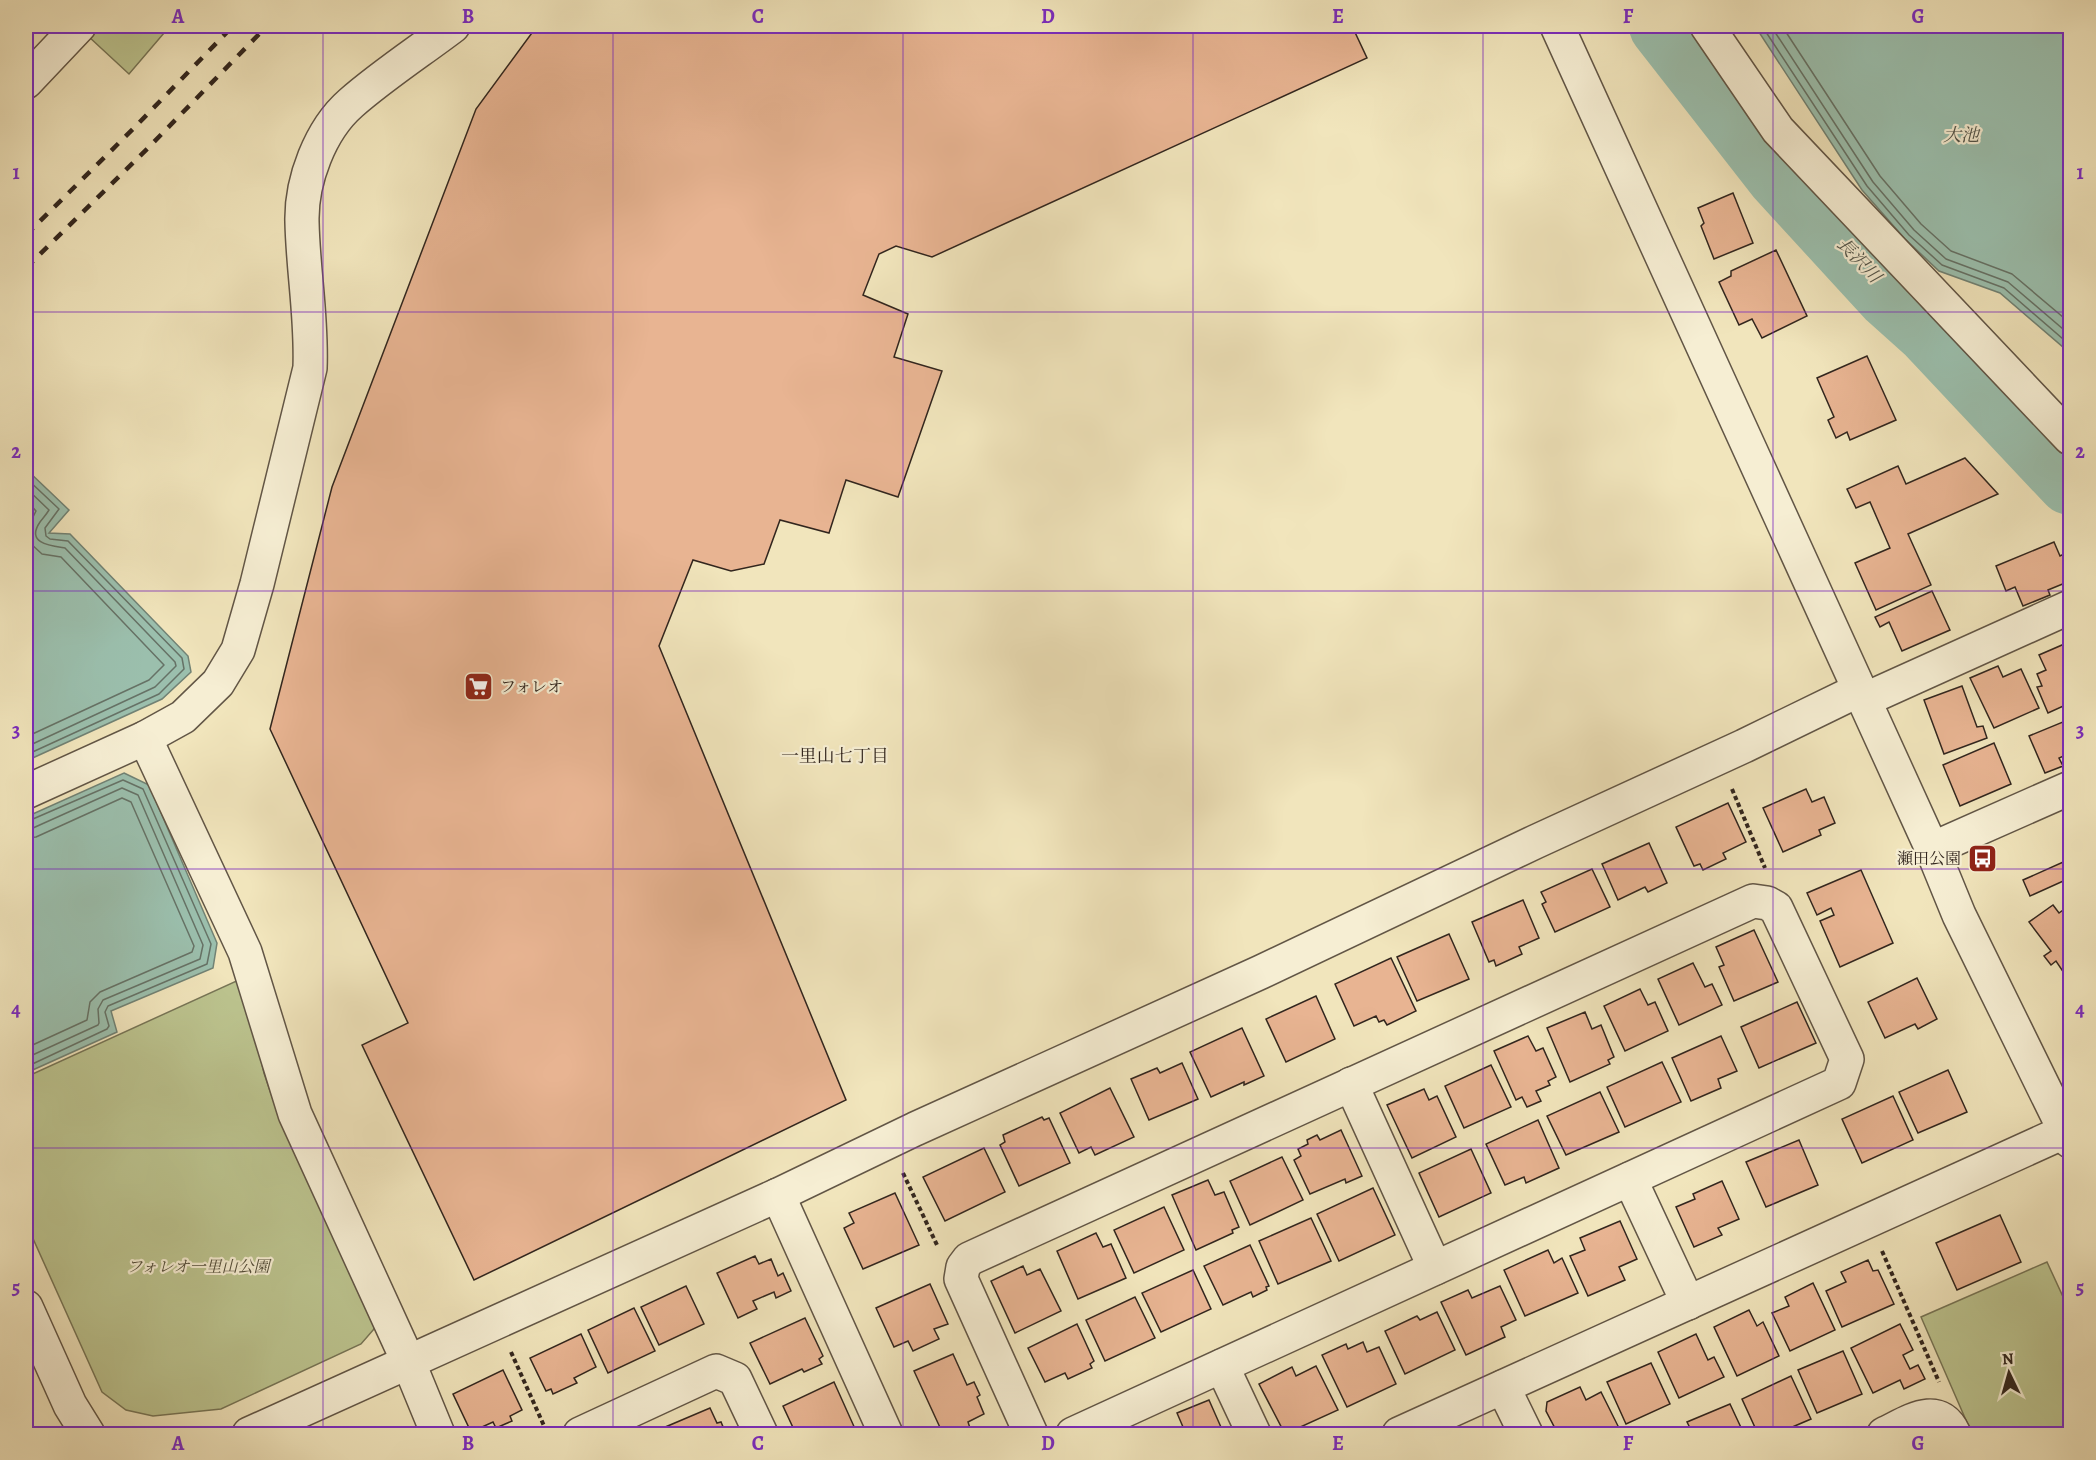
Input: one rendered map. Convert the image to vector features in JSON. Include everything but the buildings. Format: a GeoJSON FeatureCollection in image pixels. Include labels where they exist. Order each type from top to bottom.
{"type":"FeatureCollection","features":[{"type":"Feature","properties":{"kind":"street"},"geometry":{"type":"LineString","coordinates":[[26,82],[79,26]]}},
{"type":"Feature","properties":{"kind":"street"},"geometry":{"type":"LineString","coordinates":[[26,792],[145,738],[183,717],[218,683],[238,650],[257,584],[310,368],[311,333],[302,220],[310,170],[321,144],[350,103],[453,26]]}},
{"type":"Feature","properties":{"kind":"street"},"geometry":{"type":"LineString","coordinates":[[1399,1434],[1868,1221],[2068,1136],[1959,915],[1932,849],[1557,26]]}},
{"type":"Feature","properties":{"kind":"street"},"geometry":{"type":"LineString","coordinates":[[1707,26],[1778,130],[2070,438]]}},
{"type":"Feature","properties":{"kind":"street"},"geometry":{"type":"LineString","coordinates":[[249,1434],[778,1195],[1719,758],[2070,607]]}},
{"type":"Feature","properties":{"kind":"street"},"geometry":{"type":"LineString","coordinates":[[145,738],[245,952],[296,1114],[408,1361],[438,1434]]}},
{"type":"Feature","properties":{"kind":"street"},"geometry":{"type":"LineString","coordinates":[[1932,849],[2070,788]]}},
{"type":"Feature","properties":{"kind":"street"},"geometry":{"type":"LineString","coordinates":[[1031,1434],[961,1279],[963,1267],[969,1259],[1753,901],[1767,903],[1776,908],[1847,1059],[1839,1083],[1073,1434]]}},
{"type":"Feature","properties":{"kind":"street"},"geometry":{"type":"LineString","coordinates":[[1351,1084],[1435,1268]]}},
{"type":"Feature","properties":{"kind":"street"},"geometry":{"type":"LineString","coordinates":[[1630,1179],[1688,1303]]}},
{"type":"Feature","properties":{"kind":"street"},"geometry":{"type":"LineString","coordinates":[[778,1195],[886,1434]]}},
{"type":"Feature","properties":{"kind":"street"},"geometry":{"type":"LineString","coordinates":[[26,1307],[84,1434]]}},
{"type":"Feature","properties":{"kind":"street"},"geometry":{"type":"LineString","coordinates":[[1222,1366],[1254,1434]]}},
{"type":"Feature","properties":{"kind":"street"},"geometry":{"type":"LineString","coordinates":[[580,1434],[716,1371],[735,1379],[761,1434]]}},
{"type":"Feature","properties":{"kind":"street"},"geometry":{"type":"LineString","coordinates":[[1503,1387],[1526,1434]]}},
{"type":"Feature","properties":{"kind":"street"},"geometry":{"type":"LineString","coordinates":[[1884,1434],[1926,1415],[1946,1426]]}},
{"type":"Feature","properties":{"kind":"path"},"geometry":{"type":"LineString","coordinates":[[1719,758],[1769,877],[1767,903]]}},
{"type":"Feature","properties":{"kind":"path"},"geometry":{"type":"LineString","coordinates":[[888,1143],[943,1259],[963,1267]]}},
{"type":"Feature","properties":{"kind":"path"},"geometry":{"type":"LineString","coordinates":[[1868,1221],[1944,1392],[1946,1426]]}},
{"type":"Feature","properties":{"kind":"path"},"geometry":{"type":"LineString","coordinates":[[497,1322],[548,1434]]}},
{"type":"Feature","properties":{"kind":"green space"},"geometry":{"type":"Polygon","coordinates":[[[97,26],[170,26],[129,74],[88,36],[97,26]]]}},
{"type":"Feature","properties":{"kind":"green space","name":"フォレオ一里山公園"},"geometry":{"type":"Polygon","coordinates":[[[243,978],[264,1073],[279,1117],[373,1314],[374,1329],[361,1344],[221,1409],[153,1416],[126,1410],[102,1392],[26,1223],[26,1077],[243,978]]]}},
{"type":"Feature","properties":{"kind":"green space"},"geometry":{"type":"Polygon","coordinates":[[[2047,1262],[2070,1312],[2070,1434],[1972,1434],[1921,1317],[2047,1262]]]}},
{"type":"Feature","properties":{"kind":"water","name":"大池"},"geometry":{"type":"Polygon","coordinates":[[[1755,26],[2070,26],[2070,353],[2000,293],[1939,271],[1905,239],[1862,190],[1755,26]]]}},
{"type":"Feature","properties":{"kind":"water"},"geometry":{"type":"Polygon","coordinates":[[[26,469],[69,510],[49,533],[70,534],[188,656],[191,672],[162,699],[26,761],[26,469]]]}},
{"type":"Feature","properties":{"kind":"water"},"geometry":{"type":"Polygon","coordinates":[[[124,773],[149,785],[217,943],[213,968],[111,1011],[117,1032],[26,1073],[26,817],[124,773]]]}},
{"type":"Feature","properties":{"kind":"waterway","name":"長沢川"},"geometry":{"type":"LineString","coordinates":[[1662,26],[1779,176],[1889,296],[1928,331],[2070,482]]}},
{"type":"Feature","properties":{"kind":"railway"},"geometry":{"type":"LineString","coordinates":[[26,235],[233,26]]}},
{"type":"Feature","properties":{"kind":"railway"},"geometry":{"type":"LineString","coordinates":[[26,268],[267,26]]}},
{"type":"Feature","properties":{"kind":"place","name":"フォレオ"},"geometry":{"type":"Point","coordinates":[479,687]}},
{"type":"Feature","properties":{"kind":"place","name":"瀬田公園"},"geometry":{"type":"Point","coordinates":[1982,859]}},
{"type":"Feature","properties":{"kind":"district","name":"一里山七丁目"},"geometry":{"type":"Point","coordinates":[835,756]}}]}
